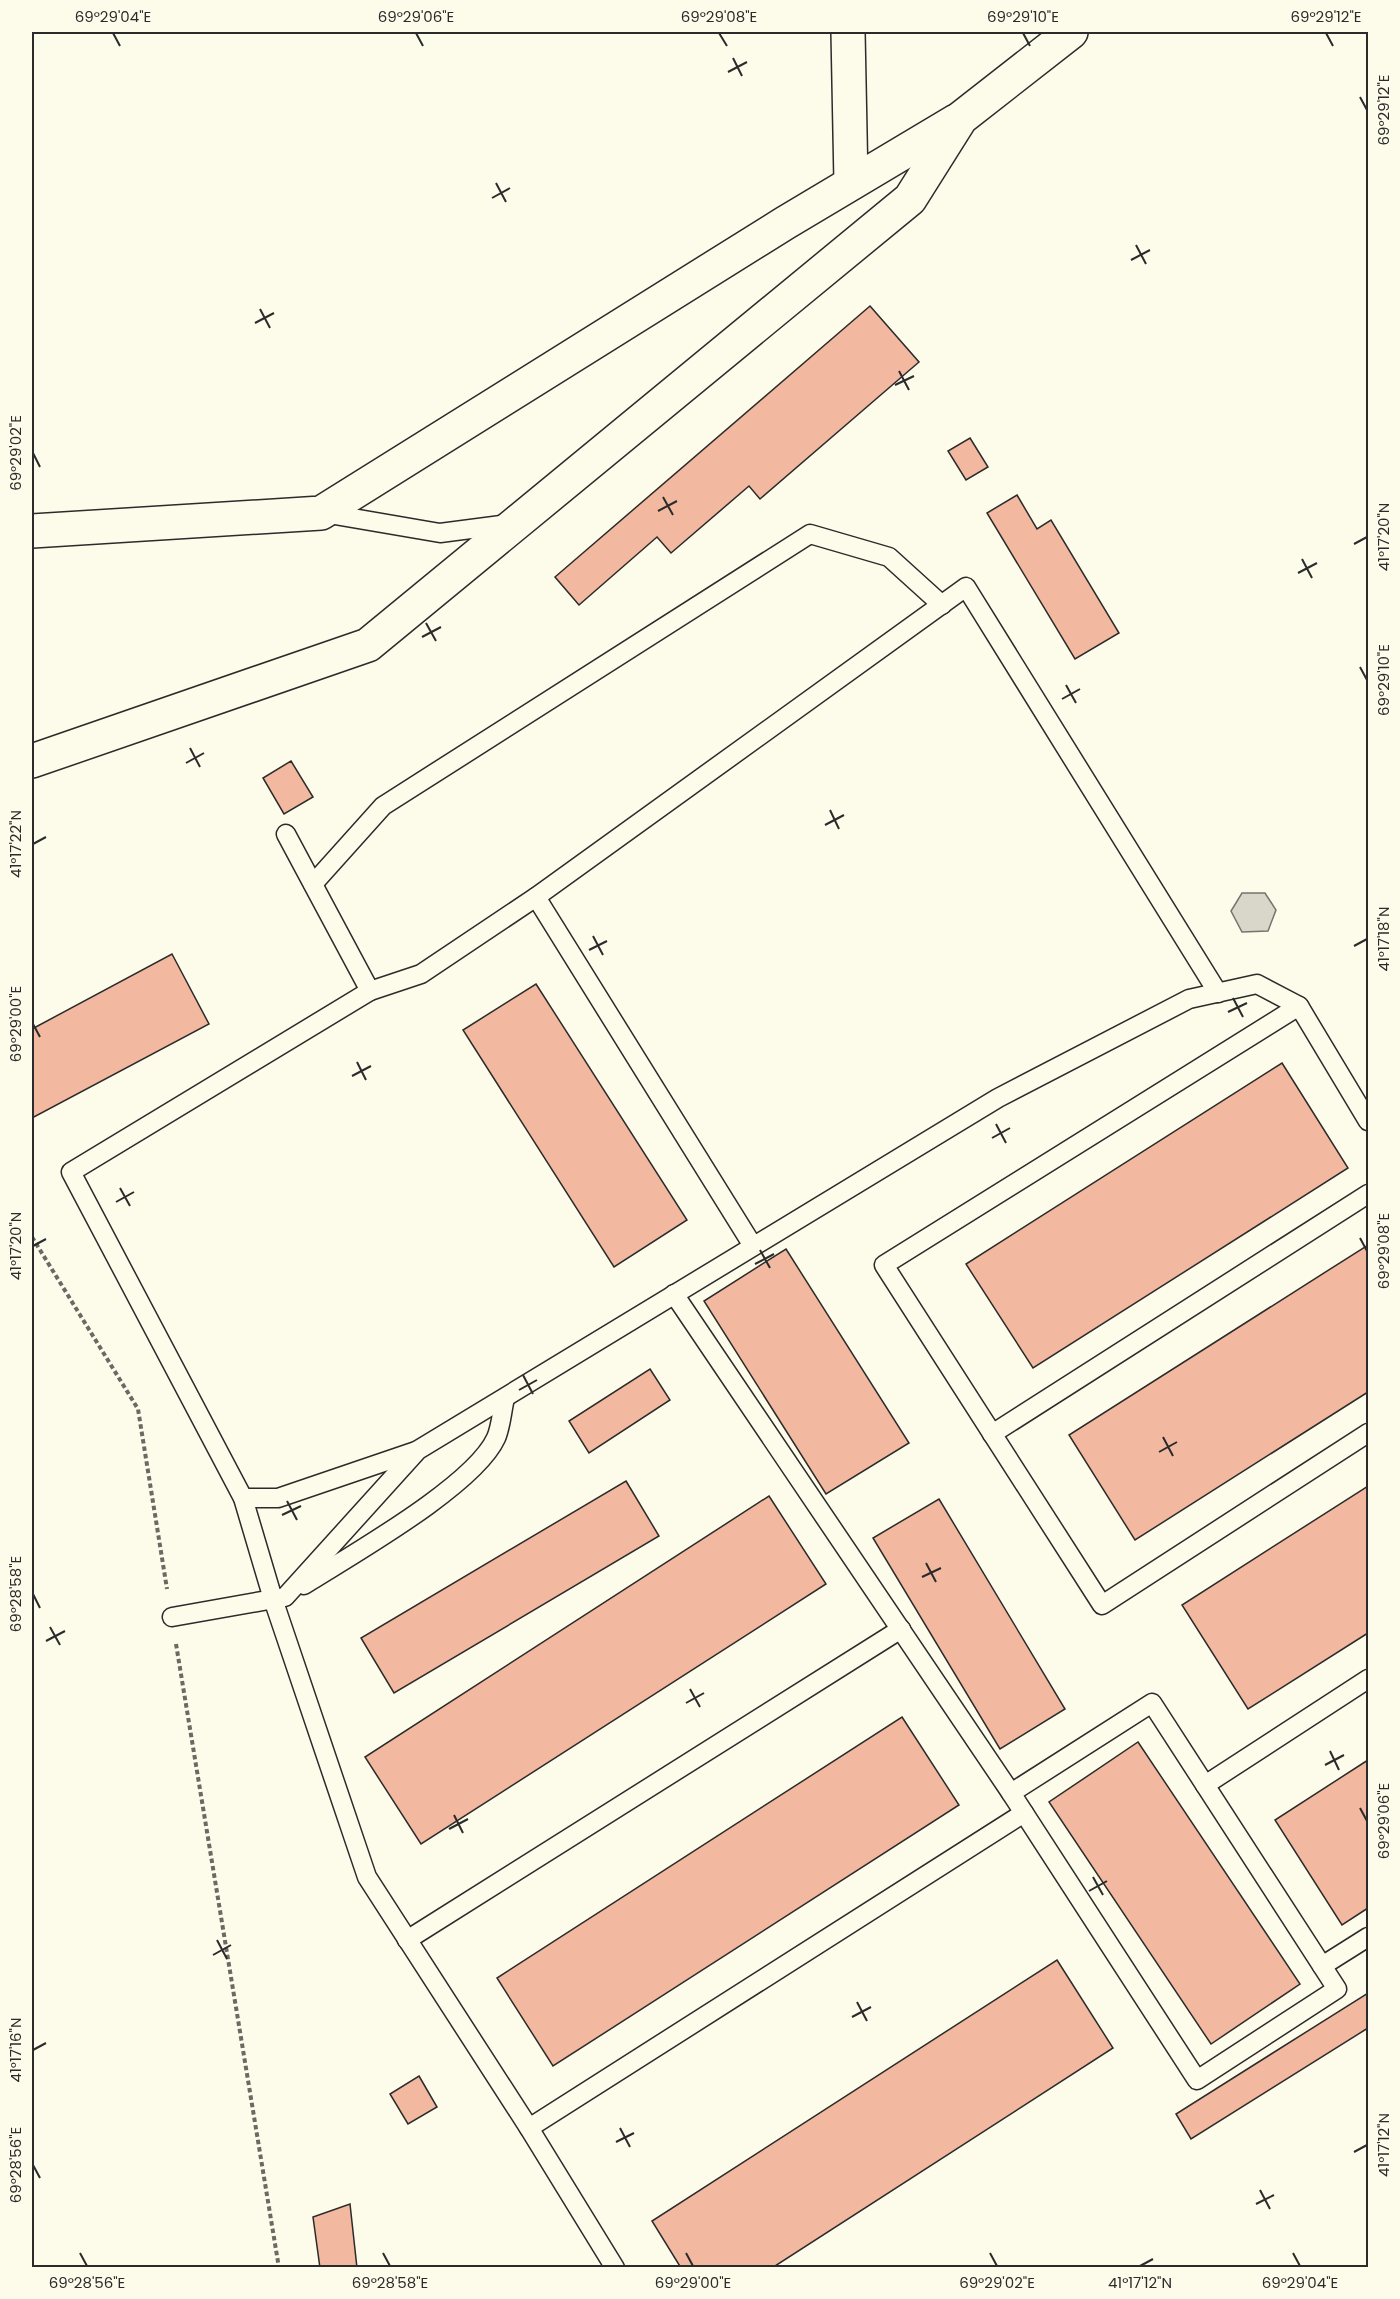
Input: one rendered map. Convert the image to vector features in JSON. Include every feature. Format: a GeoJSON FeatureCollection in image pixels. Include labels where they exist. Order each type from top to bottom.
{"type":"FeatureCollection","features":[{"type":"Feature","properties":{"kind":"street"},"geometry":{"type":"LineString","coordinates":[[848,32],[850,183]]}},
{"type":"Feature","properties":{"kind":"street"},"geometry":{"type":"LineString","coordinates":[[32,531],[321,513],[850,183],[961,118],[1071,32]]}},
{"type":"Feature","properties":{"kind":"street"},"geometry":{"type":"LineString","coordinates":[[32,761],[368,645],[910,199],[961,118]]}},
{"type":"Feature","properties":{"kind":"lane"},"geometry":{"type":"LineString","coordinates":[[321,513],[440,533],[516,523]]}},
{"type":"Feature","properties":{"kind":"lane"},"geometry":{"type":"LineString","coordinates":[[313,884],[383,806],[810,534],[889,557],[942,604]]}},
{"type":"Feature","properties":{"kind":"lane"},"geometry":{"type":"LineString","coordinates":[[615,2268],[529,2128],[367,1877],[279,1598],[243,1498],[71,1172],[370,991],[421,974],[536,897],[966,587],[1218,993]]}},
{"type":"Feature","properties":{"kind":"lane"},"geometry":{"type":"LineString","coordinates":[[286,834],[370,991]]}},
{"type":"Feature","properties":{"kind":"lane"},"geometry":{"type":"LineString","coordinates":[[536,897],[753,1246]]}},
{"type":"Feature","properties":{"kind":"lane"},"geometry":{"type":"LineString","coordinates":[[243,1498],[278,1498],[418,1450],[998,1098],[1189,999],[1257,984],[1299,1006],[1368,1121]]}},
{"type":"Feature","properties":{"kind":"lane"},"geometry":{"type":"LineString","coordinates":[[1299,1006],[884,1265],[1102,1605],[1368,1433]]}},
{"type":"Feature","properties":{"kind":"lane"},"geometry":{"type":"LineString","coordinates":[[992,1434],[1368,1194]]}},
{"type":"Feature","properties":{"kind":"lane"},"geometry":{"type":"LineString","coordinates":[[674,1294],[1011,1793],[1197,2080],[1337,1989],[1152,1703],[1011,1793]]}},
{"type":"Feature","properties":{"kind":"lane"},"geometry":{"type":"LineString","coordinates":[[172,1617],[279,1598],[392,1530],[468,1474],[496,1438],[505,1398]]}},
{"type":"Feature","properties":{"kind":"lane"},"geometry":{"type":"LineString","coordinates":[[279,1598],[418,1450]]}},
{"type":"Feature","properties":{"kind":"lane"},"geometry":{"type":"LineString","coordinates":[[407,1940],[901,1629]]}},
{"type":"Feature","properties":{"kind":"lane"},"geometry":{"type":"LineString","coordinates":[[1204,1785],[1368,1678]]}},
{"type":"Feature","properties":{"kind":"lane"},"geometry":{"type":"LineString","coordinates":[[529,2128],[1024,1813]]}},
{"type":"Feature","properties":{"kind":"lane"},"geometry":{"type":"LineString","coordinates":[[1322,1966],[1368,1936]]}},
{"type":"Feature","properties":{"kind":"path"},"geometry":{"type":"LineString","coordinates":[[32,1237],[138,1409],[279,2268]]}},
{"type":"Feature","properties":{"kind":"shaded area"},"geometry":{"type":"Polygon","coordinates":[[[1242,893],[1265,893],[1276,910],[1268,931],[1242,932],[1231,911],[1242,893]]]}},
{"type":"Feature","properties":{"kind":"building"},"geometry":{"type":"Polygon","coordinates":[[[870,306],[919,362],[760,499],[749,486],[671,553],[657,537],[579,605],[555,577],[870,306]]]}},
{"type":"Feature","properties":{"kind":"building"},"geometry":{"type":"Polygon","coordinates":[[[970,438],[988,467],[966,480],[948,451],[970,438]]]}},
{"type":"Feature","properties":{"kind":"building"},"geometry":{"type":"Polygon","coordinates":[[[1017,495],[1037,529],[1051,520],[1119,633],[1075,659],[987,513],[1017,495]]]}},
{"type":"Feature","properties":{"kind":"building"},"geometry":{"type":"Polygon","coordinates":[[[291,761],[313,797],[284,814],[263,778],[291,761]]]}},
{"type":"Feature","properties":{"kind":"building"},"geometry":{"type":"Polygon","coordinates":[[[172,954],[209,1024],[32,1118],[32,1029],[172,954]]]}},
{"type":"Feature","properties":{"kind":"building"},"geometry":{"type":"Polygon","coordinates":[[[536,984],[687,1220],[614,1267],[463,1030],[536,984]]]}},
{"type":"Feature","properties":{"kind":"building"},"geometry":{"type":"Polygon","coordinates":[[[1282,1063],[1348,1168],[1033,1368],[966,1264],[1282,1063]]]}},
{"type":"Feature","properties":{"kind":"building"},"geometry":{"type":"Polygon","coordinates":[[[1368,1245],[1368,1392],[1135,1540],[1069,1435],[1368,1245]]]}},
{"type":"Feature","properties":{"kind":"building"},"geometry":{"type":"Polygon","coordinates":[[[786,1249],[909,1443],[826,1494],[704,1301],[786,1249]]]}},
{"type":"Feature","properties":{"kind":"building"},"geometry":{"type":"Polygon","coordinates":[[[650,1369],[670,1400],[589,1453],[569,1421],[650,1369]]]}},
{"type":"Feature","properties":{"kind":"building"},"geometry":{"type":"Polygon","coordinates":[[[626,1481],[659,1536],[394,1693],[361,1638],[626,1481]]]}},
{"type":"Feature","properties":{"kind":"building"},"geometry":{"type":"Polygon","coordinates":[[[1368,1486],[1368,1633],[1248,1709],[1182,1605],[1368,1486]]]}},
{"type":"Feature","properties":{"kind":"building"},"geometry":{"type":"Polygon","coordinates":[[[769,1496],[826,1584],[421,1844],[365,1757],[769,1496]]]}},
{"type":"Feature","properties":{"kind":"building"},"geometry":{"type":"Polygon","coordinates":[[[939,1499],[1065,1709],[1000,1749],[873,1538],[939,1499]]]}},
{"type":"Feature","properties":{"kind":"building"},"geometry":{"type":"Polygon","coordinates":[[[902,1717],[959,1805],[553,2066],[497,1978],[902,1717]]]}},
{"type":"Feature","properties":{"kind":"building"},"geometry":{"type":"Polygon","coordinates":[[[1138,1742],[1300,1984],[1211,2044],[1049,1802],[1138,1742]]]}},
{"type":"Feature","properties":{"kind":"building"},"geometry":{"type":"Polygon","coordinates":[[[1368,1760],[1368,1908],[1342,1925],[1275,1820],[1368,1760]]]}},
{"type":"Feature","properties":{"kind":"building"},"geometry":{"type":"Polygon","coordinates":[[[1057,1960],[1113,2048],[772,2268],[681,2268],[652,2221],[1057,1960]]]}},
{"type":"Feature","properties":{"kind":"building"},"geometry":{"type":"Polygon","coordinates":[[[1368,1993],[1368,2028],[1191,2139],[1176,2114],[1368,1993]]]}},
{"type":"Feature","properties":{"kind":"building"},"geometry":{"type":"Polygon","coordinates":[[[419,2076],[437,2107],[408,2124],[390,2094],[419,2076]]]}},
{"type":"Feature","properties":{"kind":"building"},"geometry":{"type":"Polygon","coordinates":[[[350,2204],[357,2268],[320,2268],[313,2217],[350,2204]]]}}]}
